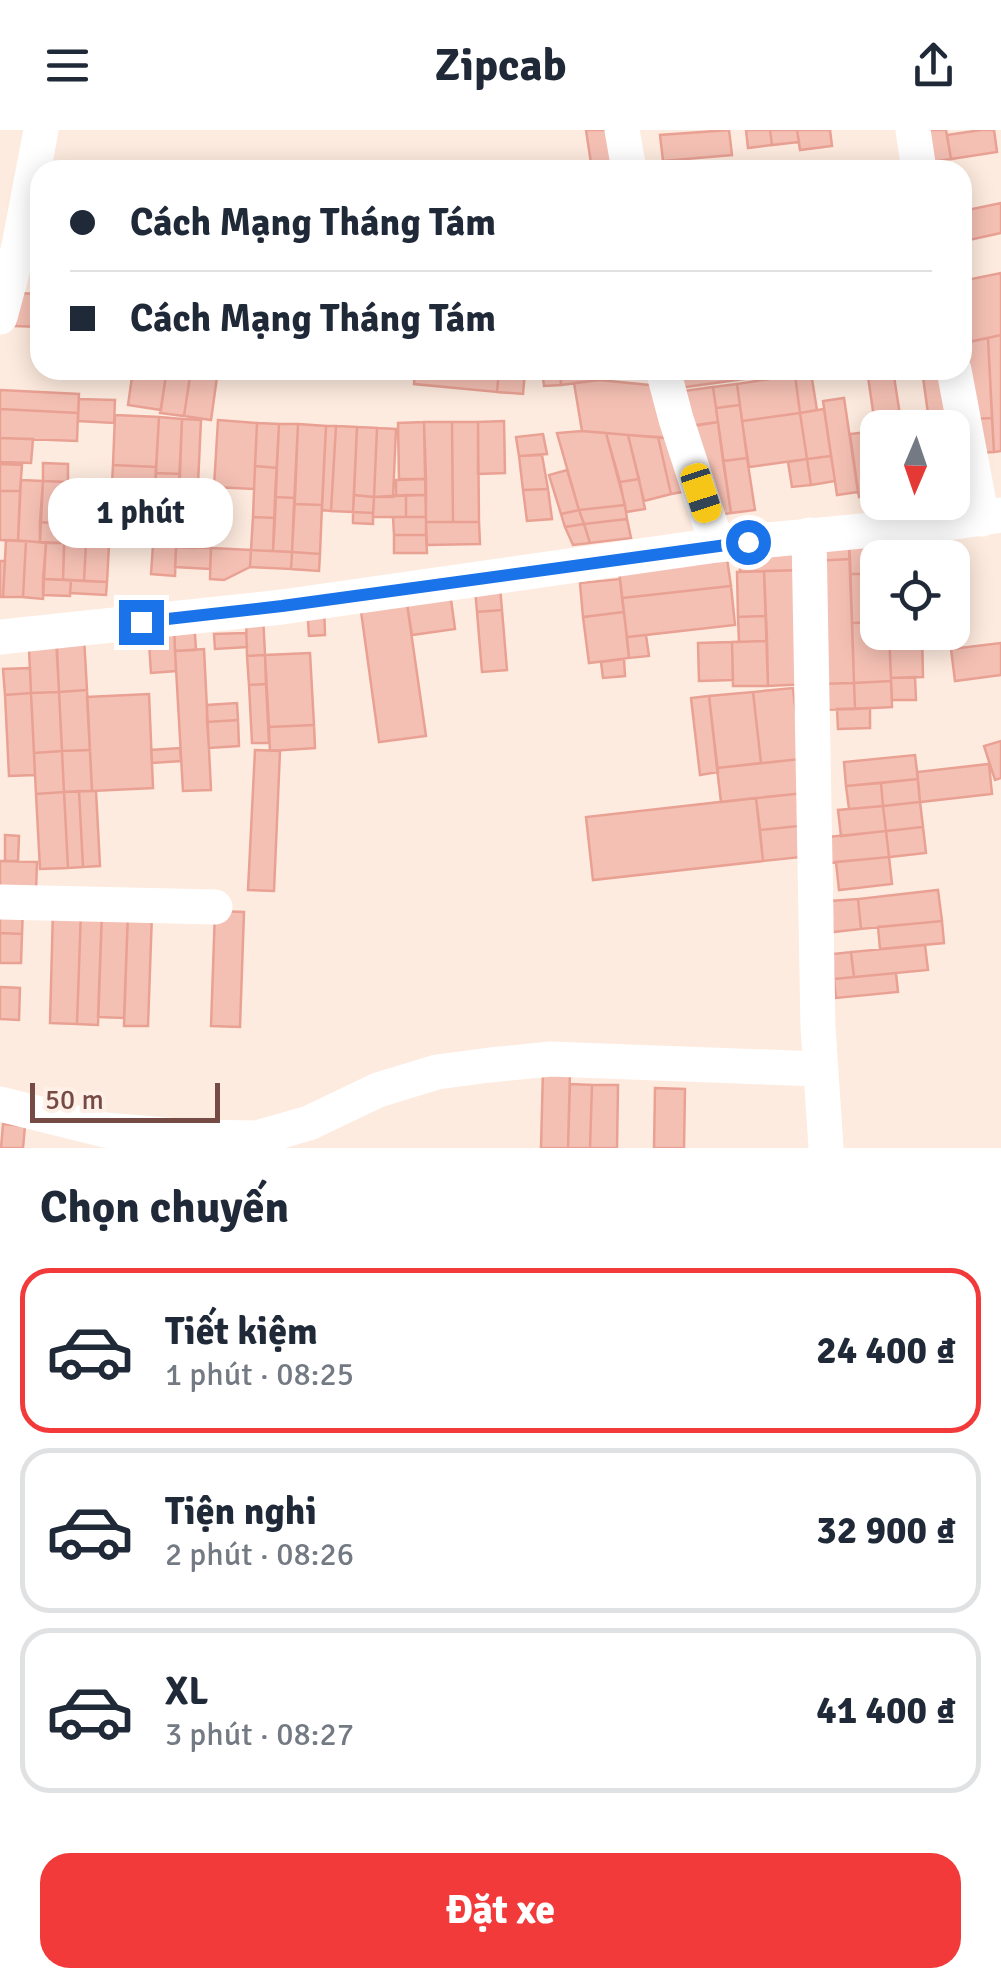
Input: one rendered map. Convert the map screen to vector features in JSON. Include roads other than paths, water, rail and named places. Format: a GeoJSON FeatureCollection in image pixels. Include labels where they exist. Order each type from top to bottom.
{"type":"FeatureCollection","features":[{"type":"Feature","properties":{"kind":"street"},"geometry":{"type":"LineString","coordinates":[[35,160],[41,130]]}},
{"type":"Feature","properties":{"kind":"street"},"geometry":{"type":"LineString","coordinates":[[622,130],[628,160]]}},
{"type":"Feature","properties":{"kind":"street"},"geometry":{"type":"LineString","coordinates":[[913,130],[918,160]]}},
{"type":"Feature","properties":{"kind":"street"},"geometry":{"type":"LineString","coordinates":[[0,317],[30,188]]}},
{"type":"Feature","properties":{"kind":"street"},"geometry":{"type":"LineString","coordinates":[[666,380],[717,546]]}},
{"type":"Feature","properties":{"kind":"street"},"geometry":{"type":"LineString","coordinates":[[0,637],[282,606],[717,546],[991,517],[957,380]]}},
{"type":"Feature","properties":{"kind":"street"},"geometry":{"type":"LineString","coordinates":[[809,535],[819,1069],[826,1148]]}},
{"type":"Feature","properties":{"kind":"street"},"geometry":{"type":"LineString","coordinates":[[0,902],[215,907]]}},
{"type":"Feature","properties":{"kind":"street"},"geometry":{"type":"LineString","coordinates":[[0,1104],[105,1130],[256,1138],[309,1122],[378,1090],[437,1072],[490,1065],[550,1059],[819,1069]]}}]}
